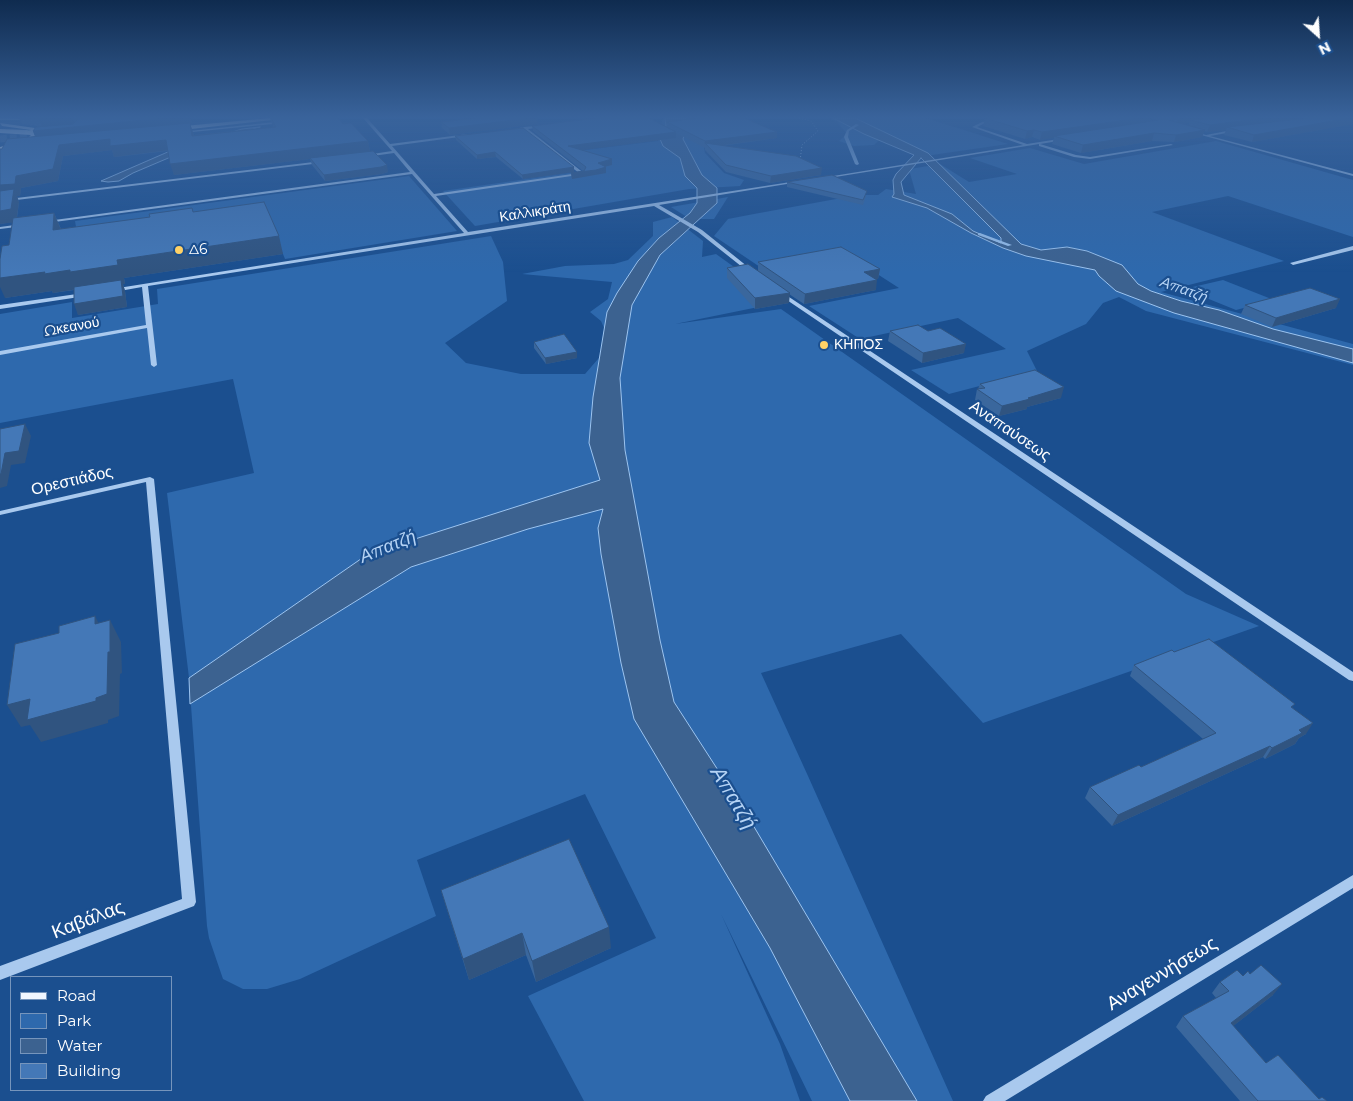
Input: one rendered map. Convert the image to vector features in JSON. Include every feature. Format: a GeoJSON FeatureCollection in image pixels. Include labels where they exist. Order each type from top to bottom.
{"type":"FeatureCollection","features":[{"type":"Feature","properties":{"kind":"street"},"geometry":{"type":"LineString","coordinates":[[0,201],[258,169]]}},
{"type":"Feature","properties":{"kind":"street"},"geometry":{"type":"LineString","coordinates":[[411,169],[467,234]]}},
{"type":"Feature","properties":{"kind":"street"},"geometry":{"type":"LineString","coordinates":[[433,195],[583,174],[577,169]]}},
{"type":"Feature","properties":{"kind":"street"},"geometry":{"type":"LineString","coordinates":[[817,179],[873,169]]}},
{"type":"Feature","properties":{"kind":"street"},"geometry":{"type":"LineString","coordinates":[[1332,169],[1353,175]]}},
{"type":"Feature","properties":{"kind":"street"},"geometry":{"type":"LineString","coordinates":[[38,223],[414,173]]}},
{"type":"Feature","properties":{"kind":"street","name":"Καλλικράτη"},"geometry":{"type":"LineString","coordinates":[[107,291],[807,180]]}},
{"type":"Feature","properties":{"kind":"street"},"geometry":{"type":"LineString","coordinates":[[654,204],[700,231],[760,280]]}},
{"type":"Feature","properties":{"kind":"street"},"geometry":{"type":"LineString","coordinates":[[0,228],[29,224]]}},
{"type":"Feature","properties":{"kind":"street"},"geometry":{"type":"LineString","coordinates":[[1294,263],[1353,248]]}},
{"type":"Feature","properties":{"kind":"street"},"geometry":{"type":"LineString","coordinates":[[145,285],[154,365]]}},
{"type":"Feature","properties":{"kind":"street","name":"Αναπαύσεως"},"geometry":{"type":"LineString","coordinates":[[775,289],[1353,677]]}},
{"type":"Feature","properties":{"kind":"street"},"geometry":{"type":"LineString","coordinates":[[0,307],[87,294]]}},
{"type":"Feature","properties":{"kind":"street","name":"Ωκεανού"},"geometry":{"type":"LineString","coordinates":[[0,352],[149,326]]}},
{"type":"Feature","properties":{"kind":"street","name":"Ορεστιάδος"},"geometry":{"type":"LineString","coordinates":[[0,513],[150,479],[189,902]]}},
{"type":"Feature","properties":{"kind":"street","name":"Αναγεννήσεως"},"geometry":{"type":"LineString","coordinates":[[991,1101],[1353,881]]}},
{"type":"Feature","properties":{"kind":"street","name":"Καβάλας"},"geometry":{"type":"LineString","coordinates":[[0,973],[189,902]]}},
{"type":"Feature","properties":{"kind":"green space"},"geometry":{"type":"Polygon","coordinates":[[[594,169],[721,169],[724,173],[744,180],[740,186],[689,189],[475,226],[443,191],[594,169]]]}},
{"type":"Feature","properties":{"kind":"green space"},"geometry":{"type":"Polygon","coordinates":[[[910,169],[949,169],[969,182],[1017,174],[1003,169],[1316,169],[1353,180],[1353,237],[1228,196],[1152,212],[1284,261],[1161,292],[1353,344],[1353,365],[1146,311],[1119,297],[1103,303],[1086,324],[1027,351],[1037,371],[949,394],[911,370],[1006,349],[958,318],[860,339],[809,306],[899,288],[843,252],[760,267],[714,236],[728,219],[858,195],[878,195],[886,189],[916,194],[910,169]]]}},
{"type":"Feature","properties":{"kind":"green space"},"geometry":{"type":"Polygon","coordinates":[[[409,176],[457,231],[285,259],[267,214],[78,238],[75,221],[409,176]]]}},
{"type":"Feature","properties":{"kind":"green space"},"geometry":{"type":"Polygon","coordinates":[[[728,197],[714,219],[690,219],[671,207],[728,197]]]}},
{"type":"Feature","properties":{"kind":"green space"},"geometry":{"type":"Polygon","coordinates":[[[672,217],[703,241],[702,257],[716,254],[783,302],[675,324],[781,309],[1186,594],[1259,626],[983,723],[901,634],[761,673],[953,1101],[812,1101],[721,914],[780,1044],[800,1101],[584,1101],[528,996],[656,938],[585,794],[417,860],[436,916],[300,979],[267,989],[243,989],[223,979],[209,938],[207,926],[189,678],[167,493],[254,473],[233,379],[0,423],[0,314],[72,302],[72,318],[158,304],[157,289],[491,236],[503,262],[507,301],[445,343],[466,363],[521,374],[585,374],[611,344],[601,321],[590,312],[608,299],[612,282],[522,274],[565,266],[614,264],[628,260],[653,236],[653,222],[672,217]]]}},
{"type":"Feature","properties":{"kind":"green space"},"geometry":{"type":"Polygon","coordinates":[[[1223,280],[1274,300],[1236,310],[1184,289],[1223,280]]]}},
{"type":"Feature","properties":{"kind":"water"},"geometry":{"type":"Polygon","coordinates":[[[128,169],[142,169],[119,181],[101,181],[128,169]]]}},
{"type":"Feature","properties":{"kind":"water"},"geometry":{"type":"Polygon","coordinates":[[[683,169],[699,169],[702,175],[717,188],[717,203],[660,255],[632,305],[620,378],[625,450],[660,640],[674,702],[747,815],[917,1101],[850,1101],[770,948],[634,719],[621,663],[601,554],[598,528],[603,509],[528,529],[411,567],[190,704],[189,678],[368,554],[600,480],[589,443],[593,397],[607,312],[638,261],[659,238],[690,213],[697,203],[697,188],[685,176],[683,169]]]}},
{"type":"Feature","properties":{"kind":"water"},"geometry":{"type":"Polygon","coordinates":[[[900,169],[912,169],[901,182],[904,195],[952,214],[973,231],[1001,243],[1001,238],[932,169],[945,169],[1021,244],[1041,250],[1067,247],[1087,251],[1122,265],[1138,284],[1151,291],[1181,301],[1219,310],[1273,329],[1353,349],[1353,363],[1174,313],[1116,291],[1095,270],[1026,256],[1003,248],[971,233],[927,208],[892,197],[894,194],[893,180],[900,169]]]}},
{"type":"Feature","properties":{"kind":"building"},"geometry":{"type":"Polygon","coordinates":[[[0,169],[51,169],[16,176],[15,184],[0,185],[0,169]]]}},
{"type":"Feature","properties":{"kind":"building"},"geometry":{"type":"Polygon","coordinates":[[[319,169],[364,169],[324,175],[319,169]]]}},
{"type":"Feature","properties":{"kind":"building"},"geometry":{"type":"Polygon","coordinates":[[[515,169],[559,169],[522,175],[515,169]]]}},
{"type":"Feature","properties":{"kind":"building"},"geometry":{"type":"Polygon","coordinates":[[[585,169],[598,169],[571,173],[585,169]]]}},
{"type":"Feature","properties":{"kind":"building"},"geometry":{"type":"Polygon","coordinates":[[[744,169],[813,169],[771,176],[744,169]]]}},
{"type":"Feature","properties":{"kind":"building"},"geometry":{"type":"Polygon","coordinates":[[[832,175],[867,191],[863,200],[787,182],[832,175]]]}},
{"type":"Feature","properties":{"kind":"building"},"geometry":{"type":"Polygon","coordinates":[[[14,189],[11,209],[0,211],[0,191],[14,189]]]}},
{"type":"Feature","properties":{"kind":"building"},"geometry":{"type":"Polygon","coordinates":[[[264,202],[279,236],[117,260],[118,265],[70,272],[70,270],[44,274],[45,272],[0,278],[2,246],[9,245],[13,218],[54,213],[53,230],[150,217],[149,214],[192,208],[193,212],[264,202]]]}},
{"type":"Feature","properties":{"kind":"building"},"geometry":{"type":"Polygon","coordinates":[[[841,247],[880,269],[864,272],[877,280],[805,294],[758,262],[841,247]]]}},
{"type":"Feature","properties":{"kind":"building"},"geometry":{"type":"Polygon","coordinates":[[[748,264],[790,293],[755,298],[727,268],[748,264]]]}},
{"type":"Feature","properties":{"kind":"building"},"geometry":{"type":"Polygon","coordinates":[[[121,280],[123,296],[74,304],[74,287],[121,280]]]}},
{"type":"Feature","properties":{"kind":"building"},"geometry":{"type":"Polygon","coordinates":[[[1310,288],[1340,299],[1276,318],[1245,305],[1310,288]]]}},
{"type":"Feature","properties":{"kind":"building"},"geometry":{"type":"Polygon","coordinates":[[[918,325],[928,331],[940,328],[966,344],[923,353],[890,331],[918,325]]]}},
{"type":"Feature","properties":{"kind":"building"},"geometry":{"type":"Polygon","coordinates":[[[564,334],[577,352],[545,358],[534,342],[564,334]]]}},
{"type":"Feature","properties":{"kind":"building"},"geometry":{"type":"Polygon","coordinates":[[[1035,370],[1064,387],[1028,398],[1030,399],[1002,406],[977,389],[985,388],[980,384],[1035,370]]]}},
{"type":"Feature","properties":{"kind":"building"},"geometry":{"type":"Polygon","coordinates":[[[25,424],[19,451],[5,453],[0,474],[0,429],[25,424]]]}},
{"type":"Feature","properties":{"kind":"building"},"geometry":{"type":"Polygon","coordinates":[[[95,616],[95,624],[110,620],[107,694],[96,698],[96,701],[27,720],[30,699],[7,705],[15,644],[59,633],[59,626],[95,616]]]}},
{"type":"Feature","properties":{"kind":"building"},"geometry":{"type":"Polygon","coordinates":[[[1209,639],[1295,704],[1291,707],[1313,723],[1299,730],[1302,733],[1272,748],[1270,746],[1118,815],[1090,787],[1139,765],[1141,767],[1216,733],[1134,665],[1172,650],[1174,652],[1209,639]]]}},
{"type":"Feature","properties":{"kind":"building"},"geometry":{"type":"Polygon","coordinates":[[[569,839],[609,927],[532,961],[522,933],[463,959],[441,890],[569,839]]]}},
{"type":"Feature","properties":{"kind":"building"},"geometry":{"type":"Polygon","coordinates":[[[1261,965],[1282,984],[1231,1023],[1266,1063],[1278,1055],[1319,1099],[1322,1097],[1327,1101],[1258,1101],[1183,1016],[1229,991],[1220,982],[1237,970],[1243,976],[1248,971],[1250,974],[1261,965]]]}},
{"type":"Feature","properties":{"kind":"waterway","name":"Απατζή"},"geometry":{"type":"LineString","coordinates":[[979,234],[1010,245]]}},
{"type":"Feature","properties":{"kind":"place","name":"Δ6"},"geometry":{"type":"Point","coordinates":[179,250]}},
{"type":"Feature","properties":{"kind":"place","name":"ΚΗΠΟΣ"},"geometry":{"type":"Point","coordinates":[824,345]}}]}
